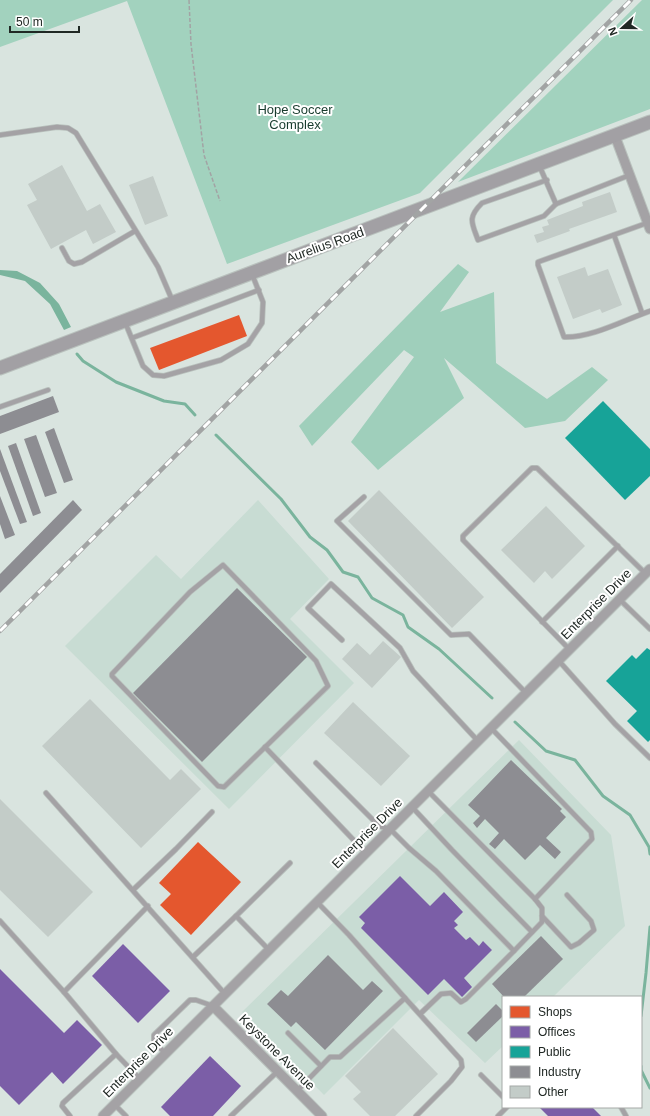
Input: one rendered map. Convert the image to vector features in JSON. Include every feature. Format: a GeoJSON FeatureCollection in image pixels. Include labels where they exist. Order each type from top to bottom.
{"type":"FeatureCollection","features":[{"type":"Feature","properties":{"kind":"street","name":"Aurelius Road"},"geometry":{"type":"LineString","coordinates":[[0,368],[650,122]]}},
{"type":"Feature","properties":{"kind":"street"},"geometry":{"type":"LineString","coordinates":[[615,136],[649,226]]}},
{"type":"Feature","properties":{"kind":"street","name":"Enterprise Drive"},"geometry":{"type":"LineString","coordinates":[[103,1116],[365,852],[390,829],[648,571]]}},
{"type":"Feature","properties":{"kind":"street","name":"Keystone Avenue"},"geometry":{"type":"LineString","coordinates":[[213,1006],[322,1116]]}},
{"type":"Feature","properties":{"kind":"lane"},"geometry":{"type":"LineString","coordinates":[[0,135],[57,127],[68,128],[76,133],[158,267],[173,302]]}},
{"type":"Feature","properties":{"kind":"lane"},"geometry":{"type":"LineString","coordinates":[[539,165],[556,204]]}},
{"type":"Feature","properties":{"kind":"lane"},"geometry":{"type":"LineString","coordinates":[[546,180],[482,204],[475,210],[471,220],[478,240],[544,216],[556,204],[630,175]]}},
{"type":"Feature","properties":{"kind":"lane"},"geometry":{"type":"LineString","coordinates":[[649,226],[614,235],[538,262],[538,264],[563,335],[566,337],[595,332],[650,311]]}},
{"type":"Feature","properties":{"kind":"lane"},"geometry":{"type":"LineString","coordinates":[[62,248],[70,261],[74,264],[82,262],[135,231]]}},
{"type":"Feature","properties":{"kind":"lane"},"geometry":{"type":"LineString","coordinates":[[614,235],[642,314]]}},
{"type":"Feature","properties":{"kind":"lane"},"geometry":{"type":"LineString","coordinates":[[124,320],[143,366],[153,375],[164,376],[221,360],[248,344],[262,323],[263,302],[252,272]]}},
{"type":"Feature","properties":{"kind":"lane"},"geometry":{"type":"LineString","coordinates":[[132,338],[259,290]]}},
{"type":"Feature","properties":{"kind":"lane"},"geometry":{"type":"LineString","coordinates":[[0,407],[48,390]]}},
{"type":"Feature","properties":{"kind":"lane"},"geometry":{"type":"LineString","coordinates":[[569,649],[463,540],[463,536],[532,468],[535,467],[618,546],[648,571]]}},
{"type":"Feature","properties":{"kind":"lane"},"geometry":{"type":"LineString","coordinates":[[364,497],[337,521],[451,635],[469,634],[526,693]]}},
{"type":"Feature","properties":{"kind":"lane"},"geometry":{"type":"LineString","coordinates":[[542,622],[618,546]]}},
{"type":"Feature","properties":{"kind":"lane"},"geometry":{"type":"LineString","coordinates":[[223,565],[316,661],[328,686],[265,747],[224,787],[218,786],[112,676],[112,674],[190,592],[223,565]]}},
{"type":"Feature","properties":{"kind":"lane"},"geometry":{"type":"LineString","coordinates":[[342,640],[308,608],[331,584],[400,648],[413,670],[478,740]]}},
{"type":"Feature","properties":{"kind":"lane"},"geometry":{"type":"LineString","coordinates":[[619,599],[650,629]]}},
{"type":"Feature","properties":{"kind":"lane"},"geometry":{"type":"LineString","coordinates":[[559,660],[615,724],[650,758]]}},
{"type":"Feature","properties":{"kind":"lane"},"geometry":{"type":"LineString","coordinates":[[490,728],[591,832],[592,839],[535,899]]}},
{"type":"Feature","properties":{"kind":"lane"},"geometry":{"type":"LineString","coordinates":[[265,747],[365,852]]}},
{"type":"Feature","properties":{"kind":"lane"},"geometry":{"type":"LineString","coordinates":[[316,763],[379,826],[390,829],[409,848],[436,871],[514,951]]}},
{"type":"Feature","properties":{"kind":"lane"},"geometry":{"type":"LineString","coordinates":[[420,1014],[442,994],[451,993],[461,1002],[466,1000],[542,922],[542,908],[535,899],[428,791]]}},
{"type":"Feature","properties":{"kind":"lane"},"geometry":{"type":"LineString","coordinates":[[46,793],[225,994]]}},
{"type":"Feature","properties":{"kind":"lane"},"geometry":{"type":"LineString","coordinates":[[412,807],[532,932]]}},
{"type":"Feature","properties":{"kind":"lane"},"geometry":{"type":"LineString","coordinates":[[133,890],[212,812]]}},
{"type":"Feature","properties":{"kind":"lane"},"geometry":{"type":"LineString","coordinates":[[193,957],[290,863]]}},
{"type":"Feature","properties":{"kind":"lane"},"geometry":{"type":"LineString","coordinates":[[542,916],[571,947],[579,943],[594,930],[591,921],[568,895]]}},
{"type":"Feature","properties":{"kind":"lane"},"geometry":{"type":"LineString","coordinates":[[317,902],[349,935],[462,1060],[462,1067],[451,1081],[416,1116]]}},
{"type":"Feature","properties":{"kind":"lane"},"geometry":{"type":"LineString","coordinates":[[64,992],[148,906]]}},
{"type":"Feature","properties":{"kind":"lane"},"geometry":{"type":"LineString","coordinates":[[236,916],[269,950]]}},
{"type":"Feature","properties":{"kind":"lane"},"geometry":{"type":"LineString","coordinates":[[0,921],[64,992],[116,1054],[140,1079]]}},
{"type":"Feature","properties":{"kind":"lane"},"geometry":{"type":"LineString","coordinates":[[297,1091],[330,1057],[340,1057],[405,998]]}},
{"type":"Feature","properties":{"kind":"lane"},"geometry":{"type":"LineString","coordinates":[[166,1053],[154,1042],[154,1035],[190,1000],[196,1000],[213,1006]]}},
{"type":"Feature","properties":{"kind":"lane"},"geometry":{"type":"LineString","coordinates":[[288,1033],[321,1066]]}},
{"type":"Feature","properties":{"kind":"lane"},"geometry":{"type":"LineString","coordinates":[[70,1116],[63,1108],[63,1103],[116,1054]]}},
{"type":"Feature","properties":{"kind":"lane"},"geometry":{"type":"LineString","coordinates":[[231,1116],[278,1071]]}},
{"type":"Feature","properties":{"kind":"lane"},"geometry":{"type":"LineString","coordinates":[[481,1075],[502,1096]]}},
{"type":"Feature","properties":{"kind":"lane"},"geometry":{"type":"LineString","coordinates":[[114,1104],[126,1116]]}},
{"type":"Feature","properties":{"kind":"lane"},"geometry":{"type":"LineString","coordinates":[[498,1116],[506,1108]]}},
{"type":"Feature","properties":{"kind":"path"},"geometry":{"type":"LineString","coordinates":[[189,0],[191,44],[204,155],[220,201]]}},
{"type":"Feature","properties":{"kind":"shaded area"},"geometry":{"type":"Polygon","coordinates":[[[458,264],[469,272],[440,312],[494,292],[496,363],[547,399],[592,367],[608,380],[565,421],[525,428],[444,358],[464,398],[378,470],[351,442],[414,357],[404,350],[312,446],[299,426],[458,264]]]}},
{"type":"Feature","properties":{"kind":"shaded area"},"geometry":{"type":"Polygon","coordinates":[[[0,270],[17,271],[40,283],[59,304],[71,327],[64,330],[50,304],[25,281],[0,275],[0,270]]]}},
{"type":"Feature","properties":{"kind":"shaded area"},"geometry":{"type":"Polygon","coordinates":[[[258,500],[329,579],[290,619],[354,683],[229,809],[65,646],[156,555],[181,579],[258,500]]]}},
{"type":"Feature","properties":{"kind":"shaded area"},"geometry":{"type":"Polygon","coordinates":[[[519,740],[611,835],[625,926],[554,996],[502,996],[502,1047],[485,1063],[419,1000],[324,1095],[242,1012],[519,740]]]}},
{"type":"Feature","properties":{"kind":"green space","name":"Hope Soccer Complex"},"geometry":{"type":"Polygon","coordinates":[[[0,0],[613,0],[420,193],[227,264],[127,1],[0,47],[0,0]]]}},
{"type":"Feature","properties":{"kind":"green space"},"geometry":{"type":"Polygon","coordinates":[[[642,0],[650,0],[650,109],[458,182],[642,0]]]}},
{"type":"Feature","properties":{"kind":"building: Shops"},"geometry":{"type":"Polygon","coordinates":[[[239,315],[247,336],[159,370],[150,348],[239,315]]]}},
{"type":"Feature","properties":{"kind":"building: Shops"},"geometry":{"type":"Polygon","coordinates":[[[198,842],[241,882],[191,935],[160,905],[171,894],[159,883],[198,842]]]}},
{"type":"Feature","properties":{"kind":"building: Offices"},"geometry":{"type":"Polygon","coordinates":[[[400,876],[430,906],[444,892],[463,912],[454,921],[458,925],[454,928],[466,940],[470,937],[479,946],[483,941],[492,950],[464,978],[472,987],[462,997],[444,979],[428,995],[361,928],[365,923],[359,917],[400,876]]]}},
{"type":"Feature","properties":{"kind":"building: Offices"},"geometry":{"type":"Polygon","coordinates":[[[123,944],[170,991],[138,1023],[92,976],[123,944]]]}},
{"type":"Feature","properties":{"kind":"building: Offices"},"geometry":{"type":"Polygon","coordinates":[[[0,969],[64,1033],[77,1020],[102,1045],[63,1084],[52,1072],[19,1105],[0,1086],[0,969]]]}},
{"type":"Feature","properties":{"kind":"building: Offices"},"geometry":{"type":"Polygon","coordinates":[[[210,1056],[241,1086],[213,1116],[170,1116],[161,1107],[210,1056]]]}},
{"type":"Feature","properties":{"kind":"building: Offices"},"geometry":{"type":"Polygon","coordinates":[[[540,1108],[593,1108],[601,1116],[548,1116],[540,1108]]]}},
{"type":"Feature","properties":{"kind":"building: Public"},"geometry":{"type":"Polygon","coordinates":[[[603,401],[650,449],[650,476],[625,500],[565,438],[603,401]]]}},
{"type":"Feature","properties":{"kind":"building: Public"},"geometry":{"type":"Polygon","coordinates":[[[647,648],[650,650],[650,740],[648,742],[627,721],[637,711],[606,681],[632,655],[636,659],[647,648]]]}},
{"type":"Feature","properties":{"kind":"building: Industry"},"geometry":{"type":"Polygon","coordinates":[[[53,396],[59,412],[0,434],[0,416],[53,396]]]}},
{"type":"Feature","properties":{"kind":"building: Industry"},"geometry":{"type":"Polygon","coordinates":[[[54,428],[73,480],[64,483],[45,432],[54,428]]]}},
{"type":"Feature","properties":{"kind":"building: Industry"},"geometry":{"type":"Polygon","coordinates":[[[36,435],[57,493],[45,497],[24,439],[36,435]]]}},
{"type":"Feature","properties":{"kind":"building: Industry"},"geometry":{"type":"Polygon","coordinates":[[[16,443],[41,513],[33,516],[8,446],[16,443]]]}},
{"type":"Feature","properties":{"kind":"building: Industry"},"geometry":{"type":"Polygon","coordinates":[[[0,449],[27,522],[20,524],[0,471],[0,449]]]}},
{"type":"Feature","properties":{"kind":"building: Industry"},"geometry":{"type":"Polygon","coordinates":[[[0,496],[15,535],[5,539],[0,524],[0,496]]]}},
{"type":"Feature","properties":{"kind":"building: Industry"},"geometry":{"type":"Polygon","coordinates":[[[73,500],[82,510],[0,593],[0,574],[73,500]]]}},
{"type":"Feature","properties":{"kind":"building: Industry"},"geometry":{"type":"Polygon","coordinates":[[[237,588],[307,657],[202,762],[133,693],[237,588]]]}},
{"type":"Feature","properties":{"kind":"building: Industry"},"geometry":{"type":"Polygon","coordinates":[[[511,760],[562,809],[560,811],[566,817],[546,838],[561,852],[555,859],[540,845],[525,860],[504,839],[495,849],[489,844],[499,833],[485,819],[477,828],[473,823],[480,816],[468,805],[511,760]]]}},
{"type":"Feature","properties":{"kind":"building: Industry"},"geometry":{"type":"Polygon","coordinates":[[[541,936],[563,959],[525,996],[503,996],[492,984],[541,936]]]}},
{"type":"Feature","properties":{"kind":"building: Industry"},"geometry":{"type":"Polygon","coordinates":[[[328,955],[363,990],[372,981],[383,991],[325,1050],[296,1022],[291,1027],[267,1004],[281,990],[288,996],[328,955]]]}},
{"type":"Feature","properties":{"kind":"building: Industry"},"geometry":{"type":"Polygon","coordinates":[[[496,1004],[502,1010],[502,1017],[476,1042],[467,1033],[496,1004]]]}},
{"type":"Feature","properties":{"kind":"building: Other"},"geometry":{"type":"Polygon","coordinates":[[[62,165],[87,211],[100,204],[116,232],[93,244],[86,230],[51,249],[27,205],[37,200],[28,184],[62,165]]]}},
{"type":"Feature","properties":{"kind":"building: Other"},"geometry":{"type":"Polygon","coordinates":[[[153,176],[168,216],[145,225],[129,185],[153,176]]]}},
{"type":"Feature","properties":{"kind":"building: Other"},"geometry":{"type":"Polygon","coordinates":[[[610,192],[617,212],[569,229],[570,231],[537,243],[534,235],[544,232],[542,227],[549,225],[547,220],[583,206],[582,202],[610,192]]]}},
{"type":"Feature","properties":{"kind":"building: Other"},"geometry":{"type":"Polygon","coordinates":[[[585,267],[588,276],[608,269],[622,305],[602,313],[600,309],[573,319],[557,277],[585,267]]]}},
{"type":"Feature","properties":{"kind":"building: Other"},"geometry":{"type":"Polygon","coordinates":[[[379,490],[484,597],[452,628],[348,521],[379,490]]]}},
{"type":"Feature","properties":{"kind":"building: Other"},"geometry":{"type":"Polygon","coordinates":[[[546,506],[585,546],[552,579],[545,571],[534,583],[501,550],[546,506]]]}},
{"type":"Feature","properties":{"kind":"building: Other"},"geometry":{"type":"Polygon","coordinates":[[[383,641],[401,657],[372,688],[342,659],[357,643],[370,655],[383,641]]]}},
{"type":"Feature","properties":{"kind":"building: Other"},"geometry":{"type":"Polygon","coordinates":[[[90,699],[170,780],[181,769],[201,789],[141,848],[42,746],[90,699]]]}},
{"type":"Feature","properties":{"kind":"building: Other"},"geometry":{"type":"Polygon","coordinates":[[[353,702],[410,756],[381,786],[324,733],[353,702]]]}},
{"type":"Feature","properties":{"kind":"building: Other"},"geometry":{"type":"Polygon","coordinates":[[[0,799],[93,892],[48,937],[0,890],[0,799]]]}},
{"type":"Feature","properties":{"kind":"building: Other"},"geometry":{"type":"Polygon","coordinates":[[[393,1028],[438,1074],[395,1116],[370,1116],[353,1099],[361,1092],[345,1076],[393,1028]]]}},
{"type":"Feature","properties":{"kind":"waterway"},"geometry":{"type":"LineString","coordinates":[[77,354],[83,361],[116,382],[164,401],[185,404],[195,415]]}},
{"type":"Feature","properties":{"kind":"waterway"},"geometry":{"type":"LineString","coordinates":[[216,435],[281,499],[310,537],[327,550],[343,572],[358,577],[372,598],[403,615],[408,627],[439,649],[492,698]]}},
{"type":"Feature","properties":{"kind":"waterway"},"geometry":{"type":"LineString","coordinates":[[515,722],[546,751],[575,760],[603,796],[630,815],[649,847],[650,854]]}},
{"type":"Feature","properties":{"kind":"waterway"},"geometry":{"type":"LineString","coordinates":[[642,1007],[650,927]]}},
{"type":"Feature","properties":{"kind":"waterway"},"geometry":{"type":"LineString","coordinates":[[642,1072],[650,1088]]}},
{"type":"Feature","properties":{"kind":"railway"},"geometry":{"type":"LineString","coordinates":[[0,631],[631,0]]}}]}
